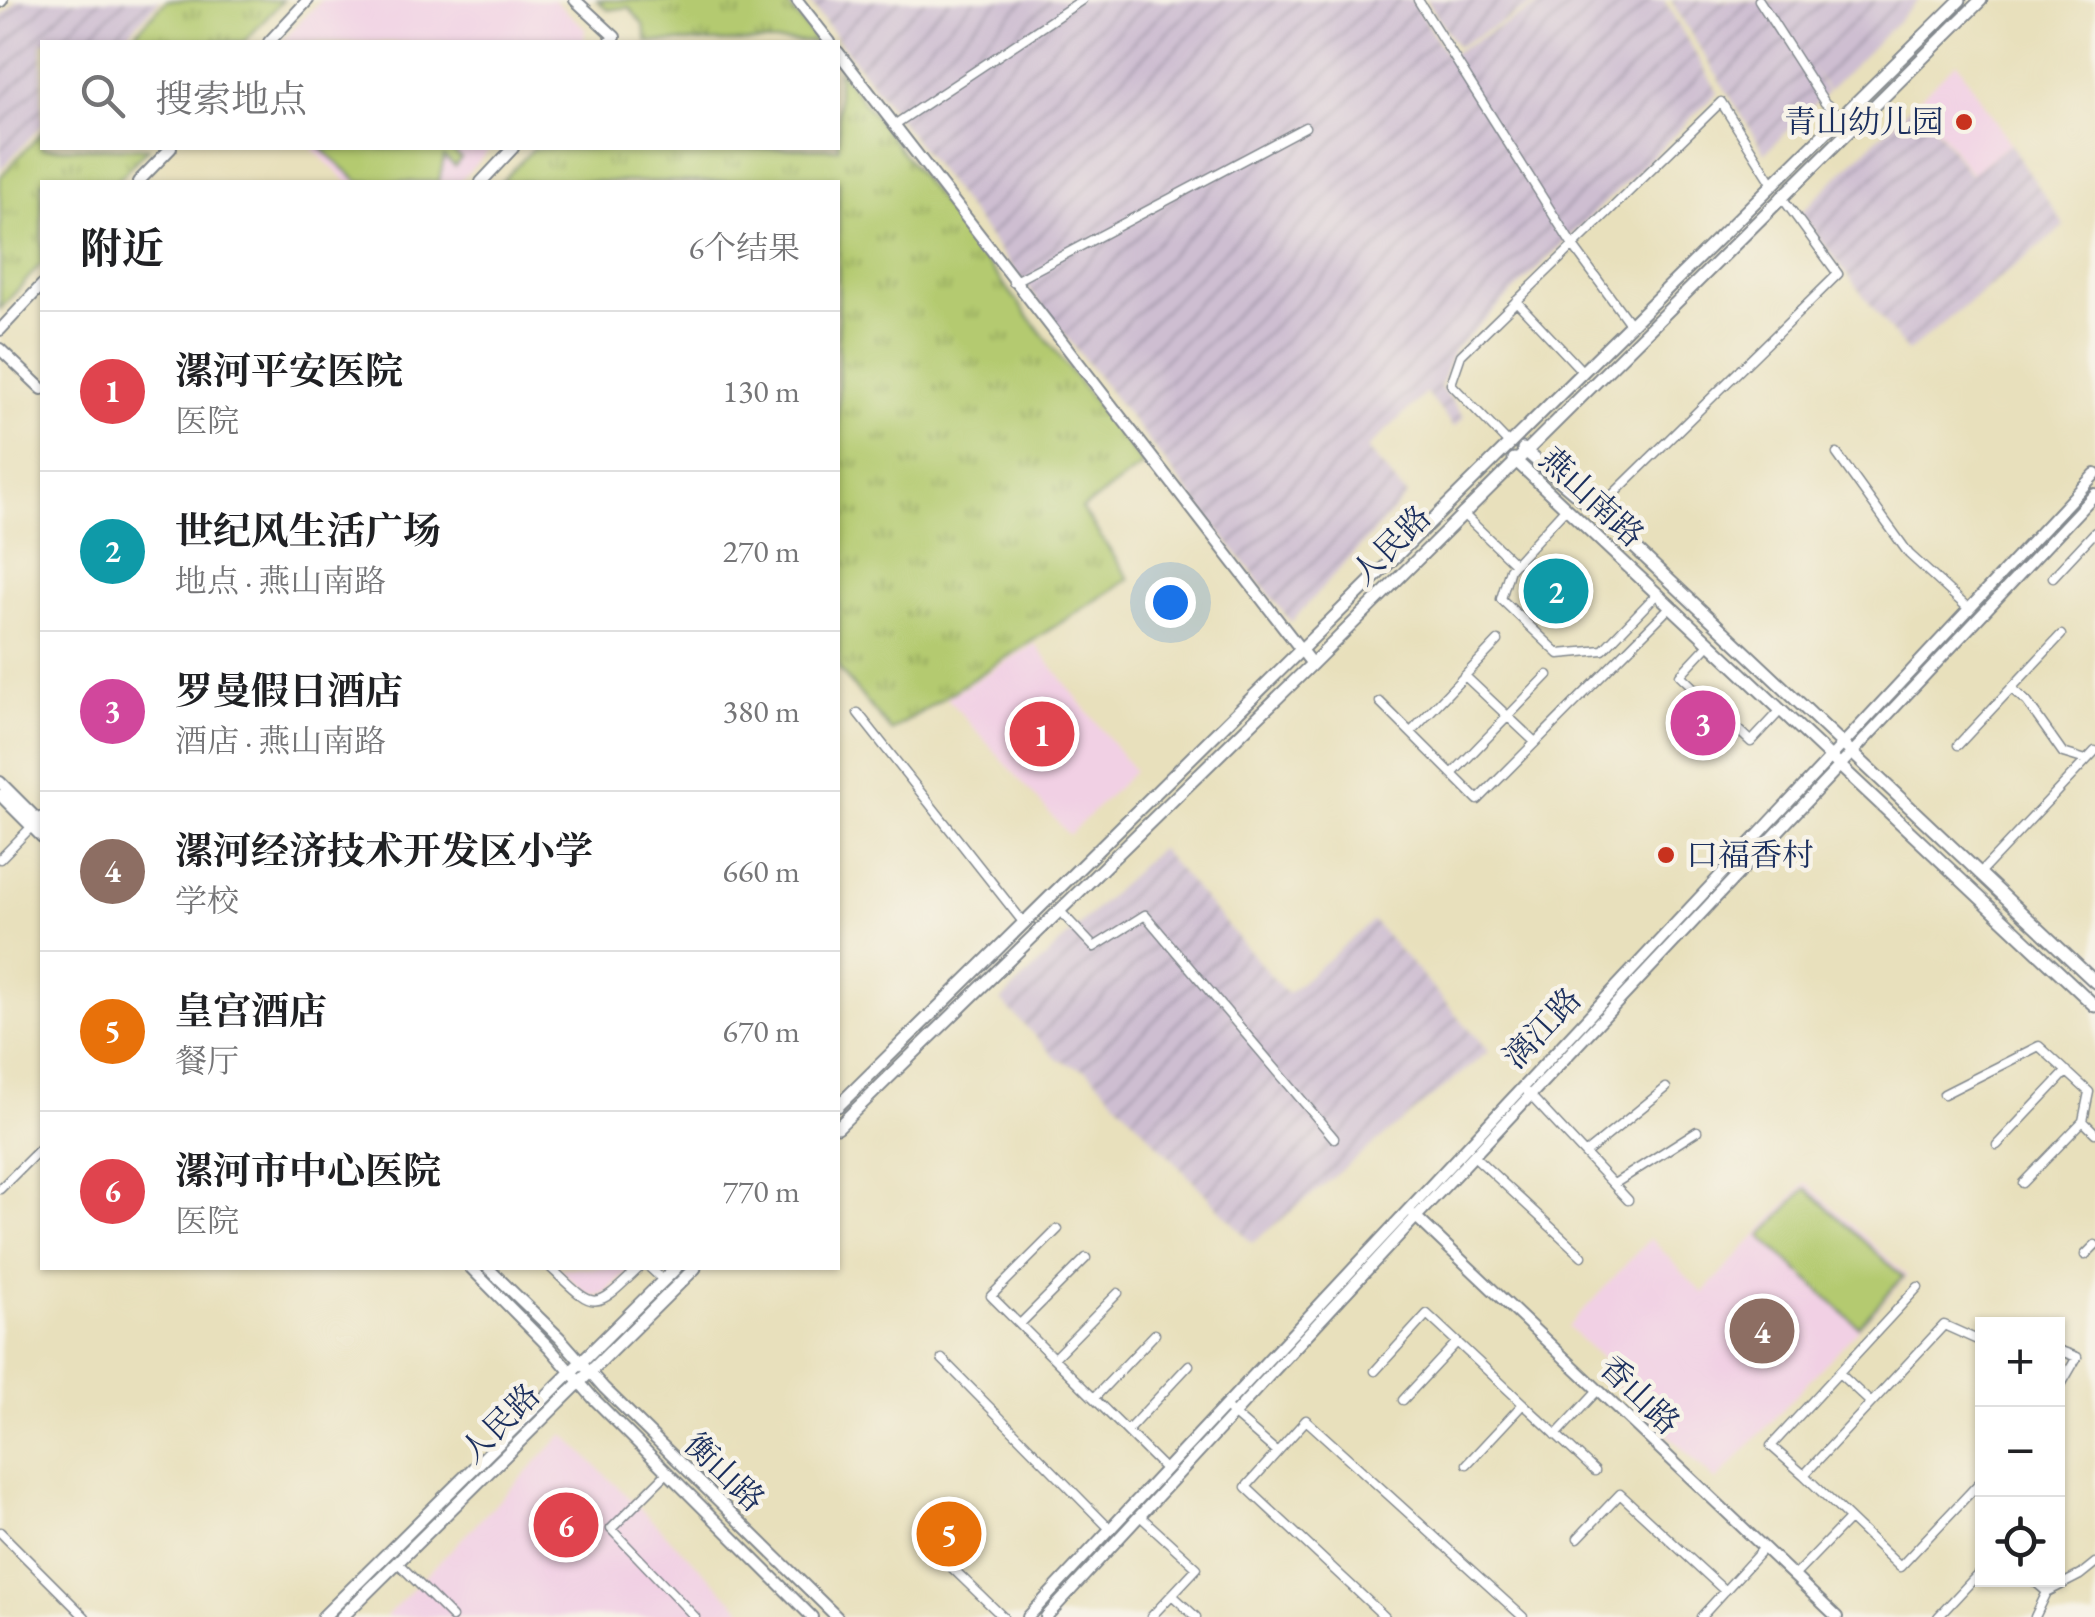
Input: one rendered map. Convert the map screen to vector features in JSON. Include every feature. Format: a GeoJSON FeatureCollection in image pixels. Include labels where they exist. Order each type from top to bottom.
{"type":"FeatureCollection","features":[{"type":"Feature","properties":{"kind":"main road","name":"人民路"},"geometry":{"type":"LineString","coordinates":[[840,1104],[1960,0]]}},
{"type":"Feature","properties":{"kind":"main road","name":"人民路"},"geometry":{"type":"LineString","coordinates":[[840,1125],[1312,664],[1981,0]]}},
{"type":"Feature","properties":{"kind":"main road","name":"燕山南路"},"geometry":{"type":"LineString","coordinates":[[2095,982],[1596,511],[1527,450],[1510,445],[1514,462],[2095,1006]]}},
{"type":"Feature","properties":{"kind":"main road"},"geometry":{"type":"LineString","coordinates":[[1706,640],[1714,623]]}},
{"type":"Feature","properties":{"kind":"main road"},"geometry":{"type":"LineString","coordinates":[[1968,886],[1980,874]]}},
{"type":"Feature","properties":{"kind":"main road"},"geometry":{"type":"LineString","coordinates":[[2053,966],[2064,954]]}},
{"type":"Feature","properties":{"kind":"main road","name":"人民路"},"geometry":{"type":"LineString","coordinates":[[342,1617],[398,1563],[570,1372],[674,1270]]}},
{"type":"Feature","properties":{"kind":"main road","name":"人民路"},"geometry":{"type":"LineString","coordinates":[[323,1617],[580,1384],[693,1270]]}},
{"type":"Feature","properties":{"kind":"street"},"geometry":{"type":"LineString","coordinates":[[271,40],[308,0]]}},
{"type":"Feature","properties":{"kind":"street"},"geometry":{"type":"LineString","coordinates":[[574,0],[615,37],[612,40]]}},
{"type":"Feature","properties":{"kind":"street"},"geometry":{"type":"LineString","coordinates":[[797,0],[828,40]]}},
{"type":"Feature","properties":{"kind":"street"},"geometry":{"type":"LineString","coordinates":[[894,124],[1082,0]]}},
{"type":"Feature","properties":{"kind":"street"},"geometry":{"type":"LineString","coordinates":[[1418,0],[1573,246],[1630,324]]}},
{"type":"Feature","properties":{"kind":"street"},"geometry":{"type":"LineString","coordinates":[[1759,0],[1825,103],[1840,116]]}},
{"type":"Feature","properties":{"kind":"street"},"geometry":{"type":"LineString","coordinates":[[840,55],[1312,664]]}},
{"type":"Feature","properties":{"kind":"street"},"geometry":{"type":"LineString","coordinates":[[1510,445],[1451,384],[1460,355],[1721,102],[1773,184]]}},
{"type":"Feature","properties":{"kind":"street"},"geometry":{"type":"LineString","coordinates":[[1013,282],[1305,127]]}},
{"type":"Feature","properties":{"kind":"street"},"geometry":{"type":"LineString","coordinates":[[140,180],[169,150]]}},
{"type":"Feature","properties":{"kind":"street"},"geometry":{"type":"LineString","coordinates":[[483,180],[511,150]]}},
{"type":"Feature","properties":{"kind":"street"},"geometry":{"type":"LineString","coordinates":[[1596,511],[1838,274],[1781,196]]}},
{"type":"Feature","properties":{"kind":"street"},"geometry":{"type":"LineString","coordinates":[[0,330],[40,287]]}},
{"type":"Feature","properties":{"kind":"street"},"geometry":{"type":"LineString","coordinates":[[1516,301],[1582,371]]}},
{"type":"Feature","properties":{"kind":"street"},"geometry":{"type":"LineString","coordinates":[[0,350],[40,387]]}},
{"type":"Feature","properties":{"kind":"street"},"geometry":{"type":"LineString","coordinates":[[1837,454],[1909,554],[1969,609]]}},
{"type":"Feature","properties":{"kind":"street","name":"漓江路"},"geometry":{"type":"LineString","coordinates":[[1848,747],[2095,474]]}},
{"type":"Feature","properties":{"kind":"street","name":"漓江路"},"geometry":{"type":"LineString","coordinates":[[1046,1617],[1140,1516],[1229,1411],[1835,760],[2095,494]]}},
{"type":"Feature","properties":{"kind":"street"},"geometry":{"type":"LineString","coordinates":[[1565,510],[1510,570],[1501,599],[1559,654],[1603,650],[1657,594]]}},
{"type":"Feature","properties":{"kind":"street"},"geometry":{"type":"LineString","coordinates":[[1462,513],[1515,564]]}},
{"type":"Feature","properties":{"kind":"street"},"geometry":{"type":"LineString","coordinates":[[2053,577],[2095,532]]}},
{"type":"Feature","properties":{"kind":"street"},"geometry":{"type":"LineString","coordinates":[[1380,702],[1478,800],[1670,606]]}},
{"type":"Feature","properties":{"kind":"street"},"geometry":{"type":"LineString","coordinates":[[1958,745],[2061,636]]}},
{"type":"Feature","properties":{"kind":"street"},"geometry":{"type":"LineString","coordinates":[[1706,640],[1680,675],[1750,742],[1781,709]]}},
{"type":"Feature","properties":{"kind":"street"},"geometry":{"type":"LineString","coordinates":[[1411,732],[1498,642]]}},
{"type":"Feature","properties":{"kind":"street"},"geometry":{"type":"LineString","coordinates":[[1452,774],[1548,675]]}},
{"type":"Feature","properties":{"kind":"street"},"geometry":{"type":"LineString","coordinates":[[1465,676],[1535,742]]}},
{"type":"Feature","properties":{"kind":"street"},"geometry":{"type":"LineString","coordinates":[[2012,688],[2028,702],[2063,753],[2086,760]]}},
{"type":"Feature","properties":{"kind":"street"},"geometry":{"type":"LineString","coordinates":[[858,713],[1024,922]]}},
{"type":"Feature","properties":{"kind":"street"},"geometry":{"type":"LineString","coordinates":[[1980,874],[2095,750]]}},
{"type":"Feature","properties":{"kind":"street"},"geometry":{"type":"LineString","coordinates":[[0,782],[39,822]]}},
{"type":"Feature","properties":{"kind":"street"},"geometry":{"type":"LineString","coordinates":[[0,795],[39,822]]}},
{"type":"Feature","properties":{"kind":"street"},"geometry":{"type":"LineString","coordinates":[[0,860],[39,822]]}},
{"type":"Feature","properties":{"kind":"street"},"geometry":{"type":"LineString","coordinates":[[1058,910],[1094,948],[1146,915],[1334,1138]]}},
{"type":"Feature","properties":{"kind":"street"},"geometry":{"type":"LineString","coordinates":[[1944,1094],[2040,1046],[2089,1092],[2082,1121],[2022,1184]]}},
{"type":"Feature","properties":{"kind":"street"},"geometry":{"type":"LineString","coordinates":[[1997,1145],[2067,1071]]}},
{"type":"Feature","properties":{"kind":"street"},"geometry":{"type":"LineString","coordinates":[[1586,1153],[1666,1088]]}},
{"type":"Feature","properties":{"kind":"street"},"geometry":{"type":"LineString","coordinates":[[1526,1091],[1628,1200]]}},
{"type":"Feature","properties":{"kind":"street","name":"漓江路"},"geometry":{"type":"LineString","coordinates":[[1412,1213],[1474,1156],[1526,1091]]}},
{"type":"Feature","properties":{"kind":"street"},"geometry":{"type":"LineString","coordinates":[[2082,1121],[2095,1133]]}},
{"type":"Feature","properties":{"kind":"street"},"geometry":{"type":"LineString","coordinates":[[1614,1184],[1697,1131]]}},
{"type":"Feature","properties":{"kind":"street"},"geometry":{"type":"LineString","coordinates":[[2,1183],[40,1149]]}},
{"type":"Feature","properties":{"kind":"street"},"geometry":{"type":"LineString","coordinates":[[1474,1156],[1582,1256]]}},
{"type":"Feature","properties":{"kind":"street","name":"香山路"},"geometry":{"type":"LineString","coordinates":[[1412,1213],[1794,1576],[1822,1611],[1837,1617]]}},
{"type":"Feature","properties":{"kind":"street"},"geometry":{"type":"LineString","coordinates":[[1058,1229],[991,1296],[1166,1470]]}},
{"type":"Feature","properties":{"kind":"street"},"geometry":{"type":"LineString","coordinates":[[2086,1255],[2095,1245]]}},
{"type":"Feature","properties":{"kind":"street"},"geometry":{"type":"LineString","coordinates":[[1020,1324],[1086,1258]]}},
{"type":"Feature","properties":{"kind":"street","name":"衡山路"},"geometry":{"type":"LineString","coordinates":[[473,1270],[580,1384],[812,1617]]}},
{"type":"Feature","properties":{"kind":"street","name":"衡山路"},"geometry":{"type":"LineString","coordinates":[[490,1270],[837,1617]]}},
{"type":"Feature","properties":{"kind":"street"},"geometry":{"type":"LineString","coordinates":[[552,1270],[584,1300],[596,1302],[606,1299],[637,1270]]}},
{"type":"Feature","properties":{"kind":"street"},"geometry":{"type":"LineString","coordinates":[[560,1277],[568,1270]]}},
{"type":"Feature","properties":{"kind":"street"},"geometry":{"type":"LineString","coordinates":[[652,1270],[663,1280]]}},
{"type":"Feature","properties":{"kind":"street"},"geometry":{"type":"LineString","coordinates":[[1918,1287],[1772,1446],[1900,1568],[1975,1488]]}},
{"type":"Feature","properties":{"kind":"street"},"geometry":{"type":"LineString","coordinates":[[1054,1358],[1118,1293]]}},
{"type":"Feature","properties":{"kind":"street"},"geometry":{"type":"LineString","coordinates":[[1375,1370],[1427,1314],[1595,1471]]}},
{"type":"Feature","properties":{"kind":"street"},"geometry":{"type":"LineString","coordinates":[[1804,1475],[1944,1325],[1975,1339]]}},
{"type":"Feature","properties":{"kind":"street"},"geometry":{"type":"LineString","coordinates":[[1094,1398],[1155,1334]]}},
{"type":"Feature","properties":{"kind":"street"},"geometry":{"type":"LineString","coordinates":[[1403,1400],[1457,1342]]}},
{"type":"Feature","properties":{"kind":"street"},"geometry":{"type":"LineString","coordinates":[[2065,1352],[2078,1357],[2065,1378]]}},
{"type":"Feature","properties":{"kind":"street"},"geometry":{"type":"LineString","coordinates":[[942,1359],[1110,1529]]}},
{"type":"Feature","properties":{"kind":"street"},"geometry":{"type":"LineString","coordinates":[[1127,1431],[1189,1365]]}},
{"type":"Feature","properties":{"kind":"street"},"geometry":{"type":"LineString","coordinates":[[1839,1373],[1871,1403]]}},
{"type":"Feature","properties":{"kind":"street"},"geometry":{"type":"LineString","coordinates":[[1556,1435],[1598,1390]]}},
{"type":"Feature","properties":{"kind":"street"},"geometry":{"type":"LineString","coordinates":[[1466,1464],[1523,1404]]}},
{"type":"Feature","properties":{"kind":"street"},"geometry":{"type":"LineString","coordinates":[[1229,1411],[1276,1452]]}},
{"type":"Feature","properties":{"kind":"street","name":"漓江路"},"geometry":{"type":"LineString","coordinates":[[1028,1617],[1166,1470],[1229,1411]]}},
{"type":"Feature","properties":{"kind":"street"},"geometry":{"type":"LineString","coordinates":[[1386,1617],[1246,1487],[1306,1420],[1523,1617]]}},
{"type":"Feature","properties":{"kind":"street"},"geometry":{"type":"LineString","coordinates":[[667,1473],[610,1530],[696,1617]]}},
{"type":"Feature","properties":{"kind":"street"},"geometry":{"type":"LineString","coordinates":[[1578,1538],[1620,1494],[1725,1591]]}},
{"type":"Feature","properties":{"kind":"street"},"geometry":{"type":"LineString","coordinates":[[1140,1516],[1196,1568],[1151,1617]]}},
{"type":"Feature","properties":{"kind":"street"},"geometry":{"type":"LineString","coordinates":[[1794,1576],[1849,1519]]}},
{"type":"Feature","properties":{"kind":"street"},"geometry":{"type":"LineString","coordinates":[[0,1532],[85,1617]]}},
{"type":"Feature","properties":{"kind":"street"},"geometry":{"type":"LineString","coordinates":[[1701,1617],[1764,1548]]}},
{"type":"Feature","properties":{"kind":"street"},"geometry":{"type":"LineString","coordinates":[[944,1560],[1003,1617]]}},
{"type":"Feature","properties":{"kind":"street"},"geometry":{"type":"LineString","coordinates":[[398,1563],[452,1617]]}},
{"type":"Feature","properties":{"kind":"street"},"geometry":{"type":"LineString","coordinates":[[2036,1617],[2046,1592],[2095,1564]]}},
{"type":"Feature","properties":{"kind":"street"},"geometry":{"type":"LineString","coordinates":[[1938,1617],[1975,1577]]}},
{"type":"Feature","properties":{"kind":"street"},"geometry":{"type":"LineString","coordinates":[[2041,1587],[2046,1592]]}},
{"type":"Feature","properties":{"kind":"street"},"geometry":{"type":"LineString","coordinates":[[1172,1595],[1196,1617]]}},
{"type":"Feature","properties":{"kind":"shaded area"},"geometry":{"type":"Polygon","coordinates":[[[18,0],[160,0],[122,40],[40,40],[40,127],[0,170],[0,18],[18,0]]]}},
{"type":"Feature","properties":{"kind":"shaded area"},"geometry":{"type":"Polygon","coordinates":[[[321,0],[554,0],[585,28],[584,40],[283,40],[321,0]]]}},
{"type":"Feature","properties":{"kind":"shaded area"},"geometry":{"type":"Polygon","coordinates":[[[808,0],[1412,0],[1447,56],[1548,0],[1664,0],[1718,92],[1455,349],[1440,386],[1464,417],[1454,427],[1426,393],[1367,449],[1407,496],[1291,622],[808,0]]]}},
{"type":"Feature","properties":{"kind":"shaded area"},"geometry":{"type":"Polygon","coordinates":[[[1427,0],[1542,0],[1457,47],[1427,0]]]}},
{"type":"Feature","properties":{"kind":"shaded area"},"geometry":{"type":"Polygon","coordinates":[[[1670,0],[1919,0],[1828,91],[1811,66],[1827,92],[1765,153],[1670,0]]]}},
{"type":"Feature","properties":{"kind":"shaded area","name":"青山幼儿园"},"geometry":{"type":"Polygon","coordinates":[[[1957,62],[2010,143],[1971,174],[1917,100],[1957,62]]]}},
{"type":"Feature","properties":{"kind":"shaded area"},"geometry":{"type":"Polygon","coordinates":[[[1916,101],[1970,175],[2010,144],[2065,226],[1907,352],[1800,213],[1916,101]]]}},
{"type":"Feature","properties":{"kind":"shaded area"},"geometry":{"type":"Polygon","coordinates":[[[313,150],[489,150],[461,180],[346,180],[313,150]]]}},
{"type":"Feature","properties":{"kind":"shaded area"},"geometry":{"type":"Polygon","coordinates":[[[1035,644],[1134,771],[1069,835],[947,698],[1035,644]]]}},
{"type":"Feature","properties":{"kind":"shaded area"},"geometry":{"type":"Polygon","coordinates":[[[1159,848],[1287,994],[1373,921],[1489,1051],[1252,1243],[1088,1071],[1058,1060],[1001,1001],[1159,848]]]}},
{"type":"Feature","properties":{"kind":"shaded area"},"geometry":{"type":"Polygon","coordinates":[[[1806,1182],[1907,1276],[1716,1481],[1617,1386],[1622,1378],[1568,1327],[1650,1238],[1703,1293],[1806,1182]]]}},
{"type":"Feature","properties":{"kind":"shaded area"},"geometry":{"type":"Polygon","coordinates":[[[561,1270],[629,1270],[605,1294],[594,1296],[584,1292],[561,1270]]]}},
{"type":"Feature","properties":{"kind":"shaded area"},"geometry":{"type":"Polygon","coordinates":[[[564,1434],[750,1617],[385,1617],[564,1434]]]}},
{"type":"Feature","properties":{"kind":"green space"},"geometry":{"type":"Polygon","coordinates":[[[167,0],[283,0],[246,40],[129,40],[167,0]]]}},
{"type":"Feature","properties":{"kind":"green space"},"geometry":{"type":"Polygon","coordinates":[[[597,0],[784,0],[815,40],[647,40],[644,26],[629,7],[608,10],[597,0]]]}},
{"type":"Feature","properties":{"kind":"green space"},"geometry":{"type":"Polygon","coordinates":[[[840,72],[1143,465],[1082,509],[1129,579],[891,731],[840,670],[840,180],[503,180],[532,150],[840,150],[840,72]]]}},
{"type":"Feature","properties":{"kind":"green space"},"geometry":{"type":"Polygon","coordinates":[[[40,134],[40,150],[146,150],[118,180],[40,180],[40,265],[0,309],[0,177],[40,134]]]}},
{"type":"Feature","properties":{"kind":"green space"},"geometry":{"type":"Polygon","coordinates":[[[323,150],[452,150],[461,158],[455,166],[444,157],[439,180],[357,180],[323,150]]]}},
{"type":"Feature","properties":{"kind":"green space"},"geometry":{"type":"Polygon","coordinates":[[[1806,1188],[1903,1277],[1858,1326],[1761,1236],[1806,1188]]]}},
{"type":"Feature","properties":{"kind":"place","name":"青山幼儿园"},"geometry":{"type":"Point","coordinates":[1964,122]}},
{"type":"Feature","properties":{"kind":"place","name":"世纪风生活广场"},"geometry":{"type":"Point","coordinates":[1556,591]}},
{"type":"Feature","properties":{"kind":"place","name":"罗曼假日酒店"},"geometry":{"type":"Point","coordinates":[1703,723]}},
{"type":"Feature","properties":{"kind":"place","name":"漯河平安医院"},"geometry":{"type":"Point","coordinates":[1042,734]}},
{"type":"Feature","properties":{"kind":"place","name":"口福香村"},"geometry":{"type":"Point","coordinates":[1666,855]}},
{"type":"Feature","properties":{"kind":"place","name":"漯河经济技术开发区小学"},"geometry":{"type":"Point","coordinates":[1762,1331]}},
{"type":"Feature","properties":{"kind":"place","name":"漯河市中心医院"},"geometry":{"type":"Point","coordinates":[566,1525]}},
{"type":"Feature","properties":{"kind":"place","name":"皇宫酒店"},"geometry":{"type":"Point","coordinates":[949,1534]}}]}
